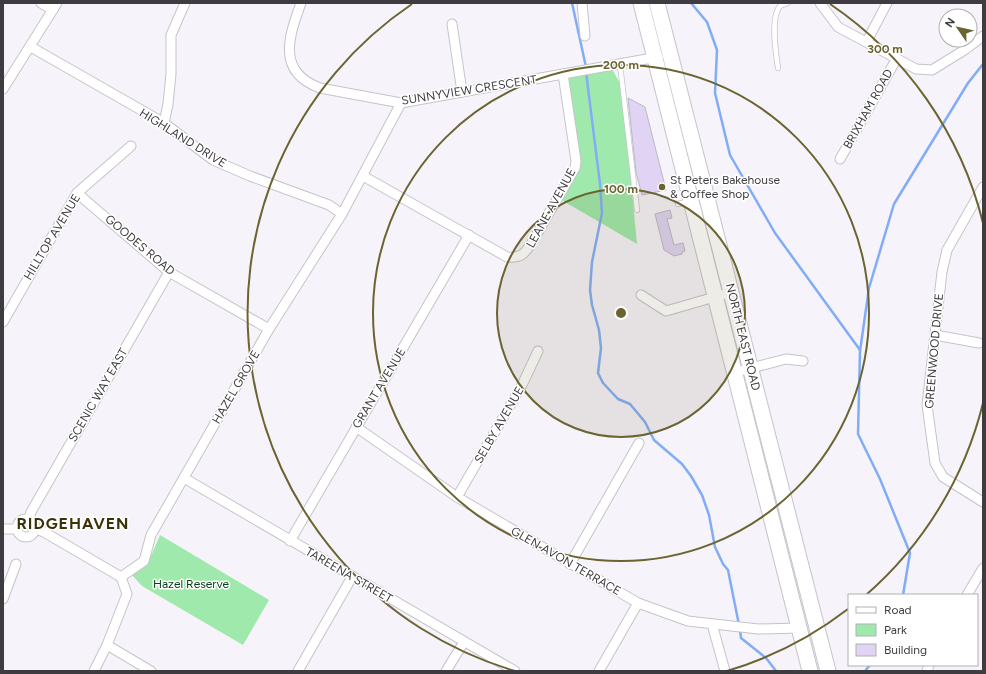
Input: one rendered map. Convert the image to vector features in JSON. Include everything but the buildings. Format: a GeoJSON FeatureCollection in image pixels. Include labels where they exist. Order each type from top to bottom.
{"type":"FeatureCollection","features":[{"type":"Feature","properties":{"kind":"main road","name":"NORTH EAST ROAD"},"geometry":{"type":"LineString","coordinates":[[641,3],[684,202],[716,297],[810,671]]}},
{"type":"Feature","properties":{"kind":"main road","name":"NORTH EAST ROAD"},"geometry":{"type":"LineString","coordinates":[[657,3],[810,594],[828,671]]}},
{"type":"Feature","properties":{"kind":"main road"},"geometry":{"type":"LineString","coordinates":[[810,594],[806,619],[800,628],[807,631],[822,643]]}},
{"type":"Feature","properties":{"kind":"street"},"geometry":{"type":"LineString","coordinates":[[3,89],[55,6],[42,3]]}},
{"type":"Feature","properties":{"kind":"street"},"geometry":{"type":"LineString","coordinates":[[164,123],[168,104],[171,74],[171,36],[185,3]]}},
{"type":"Feature","properties":{"kind":"street","name":"SUNNYVIEW CRESCENT"},"geometry":{"type":"LineString","coordinates":[[301,3],[290,33],[288,46],[292,62],[300,75],[307,81],[320,88],[401,103],[620,65],[670,54]]}},
{"type":"Feature","properties":{"kind":"street"},"geometry":{"type":"LineString","coordinates":[[582,3],[585,36]]}},
{"type":"Feature","properties":{"kind":"street"},"geometry":{"type":"LineString","coordinates":[[820,3],[838,26],[916,70],[932,70],[983,36]]}},
{"type":"Feature","properties":{"kind":"street"},"geometry":{"type":"LineString","coordinates":[[867,41],[887,3]]}},
{"type":"Feature","properties":{"kind":"street"},"geometry":{"type":"LineString","coordinates":[[452,24],[462,92]]}},
{"type":"Feature","properties":{"kind":"street","name":"HIGHLAND DRIVE"},"geometry":{"type":"LineString","coordinates":[[30,47],[164,123],[213,160],[250,176],[329,205],[342,214]]}},
{"type":"Feature","properties":{"kind":"street","name":"BRIXHAM ROAD"},"geometry":{"type":"LineString","coordinates":[[840,159],[897,58]]}},
{"type":"Feature","properties":{"kind":"street","name":"LEANE AVENUE"},"geometry":{"type":"LineString","coordinates":[[363,176],[507,257],[519,257],[525,253],[532,244],[575,168],[576,162],[563,74]]}},
{"type":"Feature","properties":{"kind":"street","name":"HAZEL GROVE"},"geometry":{"type":"LineString","coordinates":[[121,577],[144,561],[151,535],[269,328],[342,214],[401,103]]}},
{"type":"Feature","properties":{"kind":"street","name":"HILLTOP AVENUE"},"geometry":{"type":"LineString","coordinates":[[3,322],[77,193],[131,146]]}},
{"type":"Feature","properties":{"kind":"street","name":"GREENWOOD DRIVE"},"geometry":{"type":"LineString","coordinates":[[983,187],[947,250],[942,272],[927,405],[935,463],[943,477],[983,502]]}},
{"type":"Feature","properties":{"kind":"street","name":"GOODES ROAD"},"geometry":{"type":"LineString","coordinates":[[77,193],[169,272],[269,328]]}},
{"type":"Feature","properties":{"kind":"street","name":"GRANT AVENUE"},"geometry":{"type":"LineString","coordinates":[[290,541],[469,235]]}},
{"type":"Feature","properties":{"kind":"street","name":"SCENIC WAY EAST"},"geometry":{"type":"LineString","coordinates":[[29,519],[169,272]]}},
{"type":"Feature","properties":{"kind":"street"},"geometry":{"type":"LineString","coordinates":[[641,295],[666,311],[732,292]]}},
{"type":"Feature","properties":{"kind":"street"},"geometry":{"type":"LineString","coordinates":[[935,335],[979,343]]}},
{"type":"Feature","properties":{"kind":"street","name":"SELBY AVENUE"},"geometry":{"type":"LineString","coordinates":[[457,497],[522,385],[538,352]]}},
{"type":"Feature","properties":{"kind":"street"},"geometry":{"type":"LineString","coordinates":[[736,372],[786,359],[803,361]]}},
{"type":"Feature","properties":{"kind":"street","name":"GLEN AVON TERRACE"},"geometry":{"type":"LineString","coordinates":[[356,427],[457,497],[570,564],[638,602],[688,621],[745,628],[780,630],[800,628]]}},
{"type":"Feature","properties":{"kind":"street"},"geometry":{"type":"LineString","coordinates":[[570,564],[639,443]]}},
{"type":"Feature","properties":{"kind":"street","name":"TAREENA STREET"},"geometry":{"type":"LineString","coordinates":[[184,478],[352,578],[515,671]]}},
{"type":"Feature","properties":{"kind":"street"},"geometry":{"type":"LineString","coordinates":[[36,529],[34,534],[26,538],[18,535],[16,529],[20,521],[29,519],[35,525],[36,529],[44,532],[121,577],[127,594],[107,645],[94,671]]}},
{"type":"Feature","properties":{"kind":"street"},"geometry":{"type":"LineString","coordinates":[[3,529],[16,529]]}},
{"type":"Feature","properties":{"kind":"street"},"geometry":{"type":"LineString","coordinates":[[3,599],[16,564]]}},
{"type":"Feature","properties":{"kind":"street"},"geometry":{"type":"LineString","coordinates":[[968,594],[983,569]]}},
{"type":"Feature","properties":{"kind":"street"},"geometry":{"type":"LineString","coordinates":[[298,671],[352,578]]}},
{"type":"Feature","properties":{"kind":"street"},"geometry":{"type":"LineString","coordinates":[[599,671],[638,602]]}},
{"type":"Feature","properties":{"kind":"street"},"geometry":{"type":"LineString","coordinates":[[712,624],[725,671]]}},
{"type":"Feature","properties":{"kind":"street"},"geometry":{"type":"LineString","coordinates":[[446,671],[464,642]]}},
{"type":"Feature","properties":{"kind":"street"},"geometry":{"type":"LineString","coordinates":[[107,645],[151,671]]}},
{"type":"Feature","properties":{"kind":"lane"},"geometry":{"type":"LineString","coordinates":[[778,68],[775,26],[776,13],[780,6],[788,3]]}},
{"type":"Feature","properties":{"kind":"lane"},"geometry":{"type":"LineString","coordinates":[[620,65],[637,210]]}},
{"type":"Feature","properties":{"kind":"green space"},"geometry":{"type":"Polygon","coordinates":[[[611,67],[622,87],[637,244],[558,198],[575,168],[563,74],[611,67]]]}},
{"type":"Feature","properties":{"kind":"green space","name":"Hazel Reserve"},"geometry":{"type":"Polygon","coordinates":[[[160,535],[269,600],[243,645],[142,586],[132,575],[148,563],[160,535]]]}},
{"type":"Feature","properties":{"kind":"waterway"},"geometry":{"type":"LineString","coordinates":[[572,3],[586,67]]}},
{"type":"Feature","properties":{"kind":"waterway"},"geometry":{"type":"LineString","coordinates":[[691,3],[707,22],[717,50],[715,93],[730,155],[775,233],[860,350]]}},
{"type":"Feature","properties":{"kind":"waterway"},"geometry":{"type":"LineString","coordinates":[[903,594],[910,553],[880,479],[858,434],[860,351],[869,288],[894,204],[968,83],[983,64]]}},
{"type":"Feature","properties":{"kind":"waterway"},"geometry":{"type":"LineString","coordinates":[[586,72],[600,184],[602,213],[592,262],[590,290],[592,305],[599,330],[601,348],[598,373],[603,383],[618,399],[630,404],[645,422],[654,440],[682,464],[702,495],[709,515],[715,547],[723,564],[728,570],[739,625]]}},
{"type":"Feature","properties":{"kind":"waterway"},"geometry":{"type":"LineString","coordinates":[[740,630],[741,638],[766,658],[776,671]]}},
{"type":"Feature","properties":{"kind":"waterway"},"geometry":{"type":"LineString","coordinates":[[865,671],[869,666]]}},
{"type":"Feature","properties":{"kind":"place","name":"St Peters Bakehouse & Coffee Shop"},"geometry":{"type":"Point","coordinates":[662,187]}},
{"type":"Feature","properties":{"kind":"district","name":"RIDGEHAVEN"},"geometry":{"type":"Point","coordinates":[73,523]}}]}
